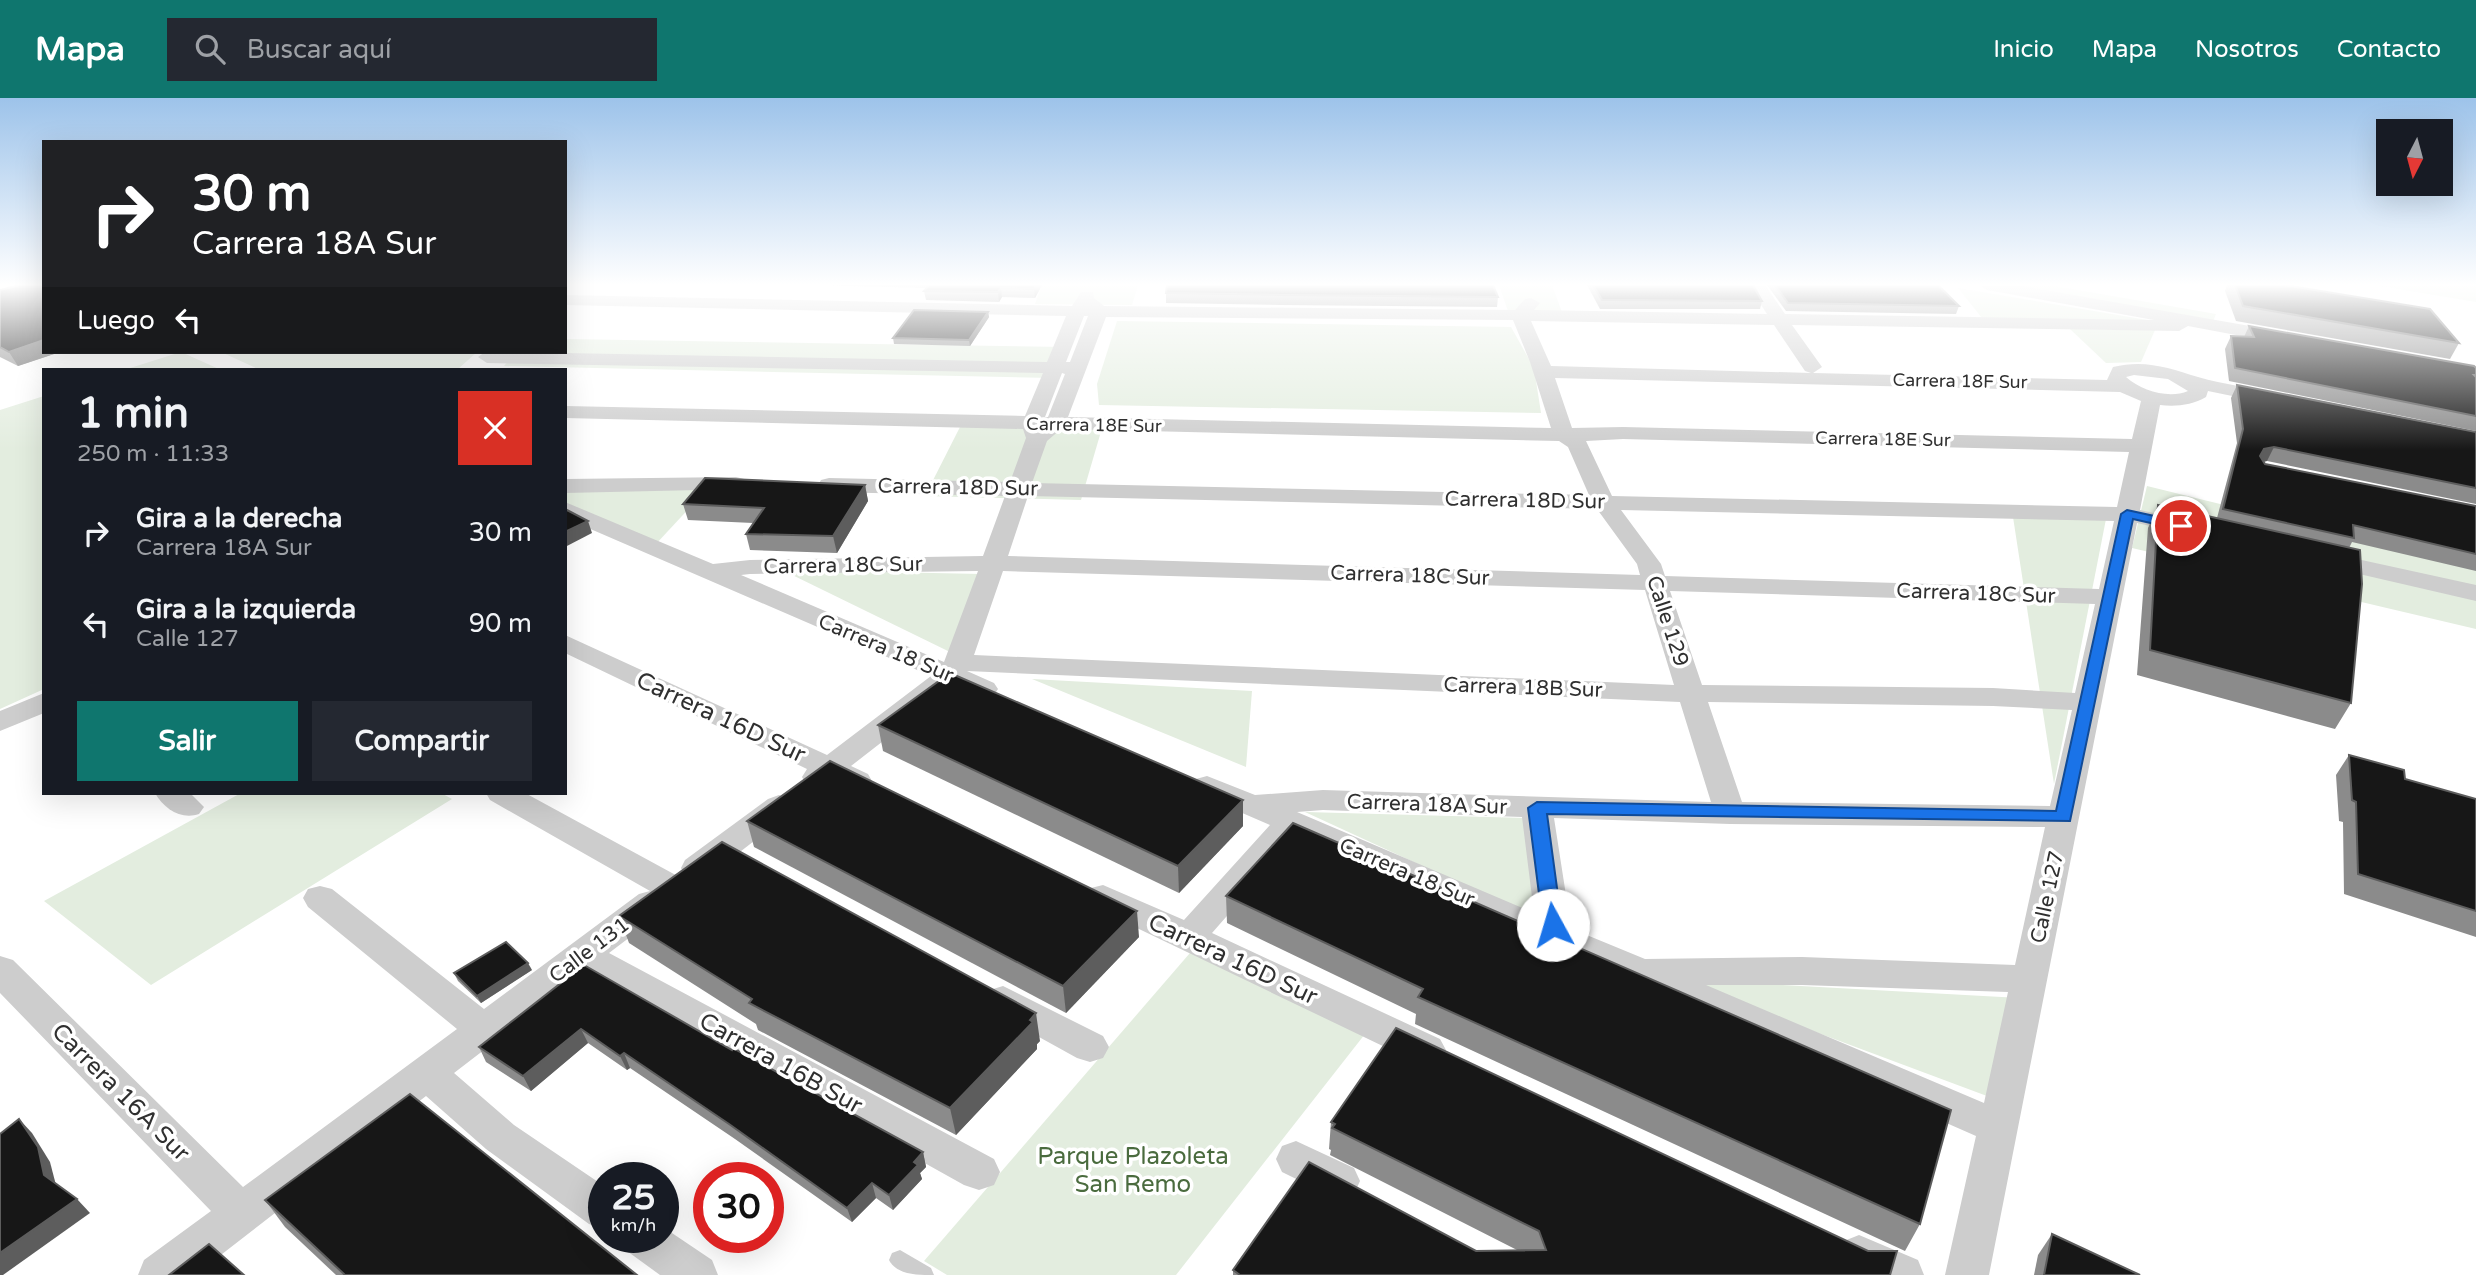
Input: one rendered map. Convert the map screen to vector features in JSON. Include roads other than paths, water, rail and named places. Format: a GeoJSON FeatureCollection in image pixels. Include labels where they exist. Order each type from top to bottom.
{"type":"FeatureCollection","features":[{"type":"Feature","properties":{"kind":"street"},"geometry":{"type":"LineString","coordinates":[[954,669],[1044,423],[1056,363],[1069,340]]}},
{"type":"Feature","properties":{"kind":"street"},"geometry":{"type":"LineString","coordinates":[[1044,423],[1079,363],[1082,340]]}},
{"type":"Feature","properties":{"kind":"street","name":"Calle 129"},"geometry":{"type":"LineString","coordinates":[[1540,340],[1571,433],[1604,502],[1649,564],[1730,813]]}},
{"type":"Feature","properties":{"kind":"street"},"geometry":{"type":"LineString","coordinates":[[1793,340],[1812,368]]}},
{"type":"Feature","properties":{"kind":"street"},"geometry":{"type":"LineString","coordinates":[[2158,370],[2173,340]]}},
{"type":"Feature","properties":{"kind":"street"},"geometry":{"type":"LineString","coordinates":[[2291,340],[2305,342]]}},
{"type":"Feature","properties":{"kind":"street"},"geometry":{"type":"LineString","coordinates":[[567,347],[1056,363]]}},
{"type":"Feature","properties":{"kind":"street"},"geometry":{"type":"LineString","coordinates":[[483,359],[1079,363]]}},
{"type":"Feature","properties":{"kind":"street","name":"Carrera 18F Sur"},"geometry":{"type":"LineString","coordinates":[[1551,368],[1812,368],[2080,373],[2122,379]]}},
{"type":"Feature","properties":{"kind":"street","name":"Carrera 18F Sur"},"geometry":{"type":"LineString","coordinates":[[1551,368],[2122,379]]}},
{"type":"Feature","properties":{"kind":"street"},"geometry":{"type":"LineString","coordinates":[[2195,388],[2177,399],[2152,396],[2122,379],[2134,369],[2158,370],[2195,388],[2289,406]]}},
{"type":"Feature","properties":{"kind":"street","name":"Calle 127"},"geometry":{"type":"LineString","coordinates":[[1967,1275],[2152,396]]}},
{"type":"Feature","properties":{"kind":"street","name":"Carrera 18E Sur"},"geometry":{"type":"LineString","coordinates":[[567,412],[2142,446]]}},
{"type":"Feature","properties":{"kind":"street"},"geometry":{"type":"LineString","coordinates":[[567,486],[757,484]]}},
{"type":"Feature","properties":{"kind":"street","name":"Carrera 18D Sur"},"geometry":{"type":"LineString","coordinates":[[809,485],[2127,514],[2208,532]]}},
{"type":"Feature","properties":{"kind":"street","name":"Carrera 18 Sur"},"geometry":{"type":"LineString","coordinates":[[567,510],[710,571],[954,669],[1014,702]]}},
{"type":"Feature","properties":{"kind":"street"},"geometry":{"type":"LineString","coordinates":[[2300,553],[2476,593]]}},
{"type":"Feature","properties":{"kind":"street","name":"Carrera 18C Sur"},"geometry":{"type":"LineString","coordinates":[[710,571],[750,567],[993,564],[2110,597]]}},
{"type":"Feature","properties":{"kind":"street","name":"Carrera 16D Sur"},"geometry":{"type":"LineString","coordinates":[[567,644],[892,798]]}},
{"type":"Feature","properties":{"kind":"street","name":"Carrera 18B Sur"},"geometry":{"type":"LineString","coordinates":[[954,669],[1691,694],[1993,697],[2088,702]]}},
{"type":"Feature","properties":{"kind":"street","name":"Calle 131"},"geometry":{"type":"LineString","coordinates":[[160,1275],[829,768],[954,669]]}},
{"type":"Feature","properties":{"kind":"street"},"geometry":{"type":"LineString","coordinates":[[0,723],[42,703]]}},
{"type":"Feature","properties":{"kind":"street","name":"Carrera 18 Sur"},"geometry":{"type":"LineString","coordinates":[[1177,773],[1998,1127]]}},
{"type":"Feature","properties":{"kind":"street"},"geometry":{"type":"LineString","coordinates":[[505,795],[671,888]]}},
{"type":"Feature","properties":{"kind":"street","name":"Carrera 18A Sur"},"geometry":{"type":"LineString","coordinates":[[1252,805],[1323,800],[1730,813],[2064,817]]}},
{"type":"Feature","properties":{"kind":"street"},"geometry":{"type":"LineString","coordinates":[[1537,808],[1553,925],[1579,946]]}},
{"type":"Feature","properties":{"kind":"street"},"geometry":{"type":"LineString","coordinates":[[1188,938],[1291,822]]}},
{"type":"Feature","properties":{"kind":"street"},"geometry":{"type":"LineString","coordinates":[[724,848],[760,868]]}},
{"type":"Feature","properties":{"kind":"street","name":"Carrera 16D Sur"},"geometry":{"type":"LineString","coordinates":[[1077,885],[1454,1063]]}},
{"type":"Feature","properties":{"kind":"street"},"geometry":{"type":"LineString","coordinates":[[320,898],[484,1030]]}},
{"type":"Feature","properties":{"kind":"street","name":"Carrera 18 Sur"},"geometry":{"type":"LineString","coordinates":[[1579,946],[1648,972],[1802,971],[2029,979]]}},
{"type":"Feature","properties":{"kind":"street","name":"Carrera 16B Sur"},"geometry":{"type":"LineString","coordinates":[[582,955],[979,1172]]}},
{"type":"Feature","properties":{"kind":"street","name":"Carrera 16A Sur"},"geometry":{"type":"LineString","coordinates":[[0,970],[241,1213]]}},
{"type":"Feature","properties":{"kind":"street"},"geometry":{"type":"LineString","coordinates":[[980,987],[1090,1047]]}},
{"type":"Feature","properties":{"kind":"street"},"geometry":{"type":"LineString","coordinates":[[427,1073],[500,1137],[588,1199]]}},
{"type":"Feature","properties":{"kind":"street"},"geometry":{"type":"LineString","coordinates":[[1296,1158],[1369,1197]]}},
{"type":"Feature","properties":{"kind":"street"},"geometry":{"type":"LineString","coordinates":[[1827,1240],[1902,1275]]}},
{"type":"Feature","properties":{"kind":"street"},"geometry":{"type":"LineString","coordinates":[[665,1253],[696,1275]]}},
{"type":"Feature","properties":{"kind":"lane"},"geometry":{"type":"LineString","coordinates":[[900,1260],[923,1275]]}},
{"type":"Feature","properties":{"kind":"park label","name":"Parque Plazoleta San Remo"},"geometry":{"type":"Point","coordinates":[1133,1170]}}]}
